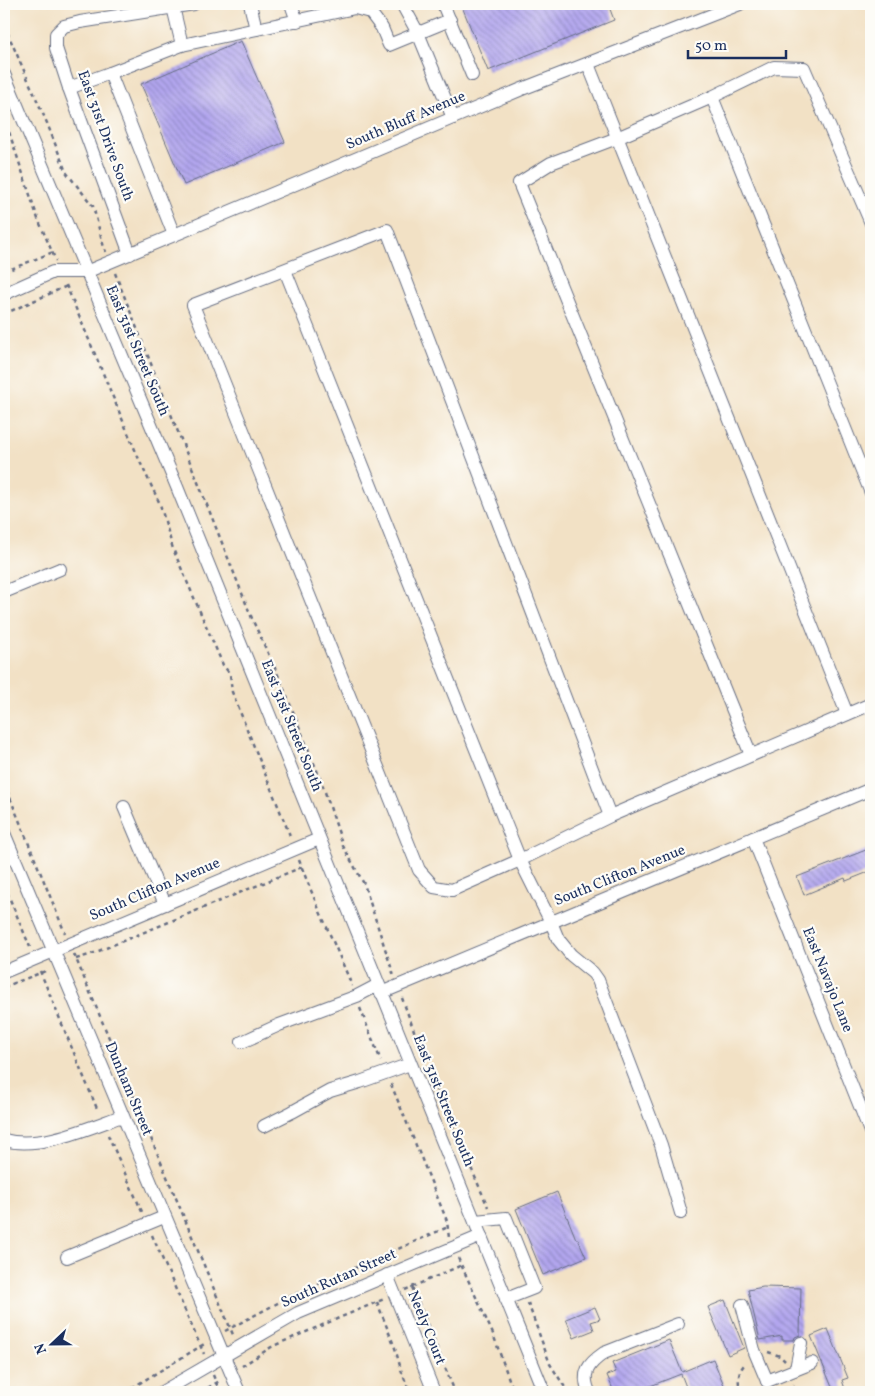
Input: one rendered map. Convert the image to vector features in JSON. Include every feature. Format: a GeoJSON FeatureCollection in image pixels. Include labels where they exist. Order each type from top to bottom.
{"type":"FeatureCollection","features":[{"type":"Feature","properties":{"kind":"street"},"geometry":{"type":"LineString","coordinates":[[151,7],[194,4]]}},
{"type":"Feature","properties":{"kind":"street"},"geometry":{"type":"LineString","coordinates":[[250,4],[256,29]]}},
{"type":"Feature","properties":{"kind":"street"},"geometry":{"type":"LineString","coordinates":[[291,4],[297,21]]}},
{"type":"Feature","properties":{"kind":"street"},"geometry":{"type":"LineString","coordinates":[[402,4],[418,33],[453,118]]}},
{"type":"Feature","properties":{"kind":"street"},"geometry":{"type":"LineString","coordinates":[[444,4],[472,75]]}},
{"type":"Feature","properties":{"kind":"street","name":"South Bluff Avenue"},"geometry":{"type":"LineString","coordinates":[[86,272],[522,89],[740,4]]}},
{"type":"Feature","properties":{"kind":"street"},"geometry":{"type":"LineString","coordinates":[[178,6],[182,45]]}},
{"type":"Feature","properties":{"kind":"street","name":"East 31st Drive South"},"geometry":{"type":"LineString","coordinates":[[130,254],[69,88],[56,48],[56,34],[70,24],[151,7]]}},
{"type":"Feature","properties":{"kind":"street"},"geometry":{"type":"LineString","coordinates":[[69,88],[182,45],[354,8],[370,12],[382,28],[389,45],[450,20]]}},
{"type":"Feature","properties":{"kind":"street"},"geometry":{"type":"LineString","coordinates":[[588,64],[847,714]]}},
{"type":"Feature","properties":{"kind":"street"},"geometry":{"type":"LineString","coordinates":[[751,756],[519,183],[551,163],[617,138],[712,97],[774,67],[804,68],[871,223]]}},
{"type":"Feature","properties":{"kind":"street"},"geometry":{"type":"LineString","coordinates":[[110,73],[174,235]]}},
{"type":"Feature","properties":{"kind":"street","name":"East 31st Street South"},"geometry":{"type":"LineString","coordinates":[[4,74],[177,487],[544,1392]]}},
{"type":"Feature","properties":{"kind":"street"},"geometry":{"type":"LineString","coordinates":[[712,97],[871,493]]}},
{"type":"Feature","properties":{"kind":"street"},"geometry":{"type":"LineString","coordinates":[[610,816],[387,230],[193,305],[419,870],[434,887],[452,890],[520,860],[610,816],[871,704]]}},
{"type":"Feature","properties":{"kind":"street"},"geometry":{"type":"LineString","coordinates":[[284,270],[520,860],[562,946],[586,966],[598,980],[661,1145],[681,1214]]}},
{"type":"Feature","properties":{"kind":"street"},"geometry":{"type":"LineString","coordinates":[[4,294],[53,272],[86,272]]}},
{"type":"Feature","properties":{"kind":"street"},"geometry":{"type":"LineString","coordinates":[[4,592],[60,569]]}},
{"type":"Feature","properties":{"kind":"street","name":"South Clifton Avenue"},"geometry":{"type":"LineString","coordinates":[[242,1042],[279,1025],[356,997],[380,989],[398,986],[871,788]]}},
{"type":"Feature","properties":{"kind":"street"},"geometry":{"type":"LineString","coordinates":[[124,807],[165,904]]}},
{"type":"Feature","properties":{"kind":"street","name":"Dunham Street"},"geometry":{"type":"LineString","coordinates":[[4,833],[239,1392]]}},
{"type":"Feature","properties":{"kind":"street","name":"East Navajo Lane"},"geometry":{"type":"LineString","coordinates":[[753,838],[871,1134]]}},
{"type":"Feature","properties":{"kind":"street","name":"South Clifton Avenue"},"geometry":{"type":"LineString","coordinates":[[4,972],[319,839]]}},
{"type":"Feature","properties":{"kind":"street"},"geometry":{"type":"LineString","coordinates":[[264,1126],[330,1092],[410,1064]]}},
{"type":"Feature","properties":{"kind":"street"},"geometry":{"type":"LineString","coordinates":[[4,1140],[30,1143],[54,1138],[122,1116]]}},
{"type":"Feature","properties":{"kind":"street"},"geometry":{"type":"LineString","coordinates":[[67,1257],[164,1217]]}},
{"type":"Feature","properties":{"kind":"street"},"geometry":{"type":"LineString","coordinates":[[475,1221],[506,1218],[534,1288],[506,1299]]}},
{"type":"Feature","properties":{"kind":"street","name":"South Rutan Street"},"geometry":{"type":"LineString","coordinates":[[162,1392],[298,1313],[481,1236]]}},
{"type":"Feature","properties":{"kind":"street","name":"Neely Court"},"geometry":{"type":"LineString","coordinates":[[387,1275],[434,1392]]}},
{"type":"Feature","properties":{"kind":"street"},"geometry":{"type":"LineString","coordinates":[[742,1305],[766,1387],[796,1369],[812,1363]]}},
{"type":"Feature","properties":{"kind":"street"},"geometry":{"type":"LineString","coordinates":[[589,1392],[585,1380],[586,1372],[596,1359],[604,1353],[678,1324]]}},
{"type":"Feature","properties":{"kind":"street"},"geometry":{"type":"LineString","coordinates":[[796,1369],[801,1343]]}},
{"type":"Feature","properties":{"kind":"path"},"geometry":{"type":"LineString","coordinates":[[4,25],[47,123],[66,172],[93,206],[103,244],[253,622],[279,677],[318,774],[343,846],[364,884],[427,1066],[493,1219]]}},
{"type":"Feature","properties":{"kind":"path"},"geometry":{"type":"LineString","coordinates":[[4,117],[38,219],[160,504],[173,549],[223,665],[230,674],[232,692],[313,897],[332,937],[447,1221],[450,1242],[493,1334],[510,1382],[516,1392]]}},
{"type":"Feature","properties":{"kind":"path"},"geometry":{"type":"LineString","coordinates":[[4,272],[52,252]]}},
{"type":"Feature","properties":{"kind":"path"},"geometry":{"type":"LineString","coordinates":[[4,314],[67,286]]}},
{"type":"Feature","properties":{"kind":"path"},"geometry":{"type":"LineString","coordinates":[[4,783],[239,1347]]}},
{"type":"Feature","properties":{"kind":"path"},"geometry":{"type":"LineString","coordinates":[[76,959],[302,868]]}},
{"type":"Feature","properties":{"kind":"path"},"geometry":{"type":"LineString","coordinates":[[4,885],[103,1122],[220,1392]]}},
{"type":"Feature","properties":{"kind":"path"},"geometry":{"type":"LineString","coordinates":[[4,987],[59,966]]}},
{"type":"Feature","properties":{"kind":"path"},"geometry":{"type":"LineString","coordinates":[[126,1392],[231,1328],[291,1296],[448,1227]]}},
{"type":"Feature","properties":{"kind":"path"},"geometry":{"type":"LineString","coordinates":[[201,1392],[274,1346],[462,1265]]}},
{"type":"Feature","properties":{"kind":"path"},"geometry":{"type":"LineString","coordinates":[[412,1287],[454,1392]]}},
{"type":"Feature","properties":{"kind":"path"},"geometry":{"type":"LineString","coordinates":[[524,1292],[550,1364],[568,1392]]}},
{"type":"Feature","properties":{"kind":"path"},"geometry":{"type":"LineString","coordinates":[[377,1302],[410,1392]]}},
{"type":"Feature","properties":{"kind":"building"},"geometry":{"type":"Polygon","coordinates":[[[461,4],[608,4],[614,20],[488,71],[461,4]]]}},
{"type":"Feature","properties":{"kind":"building"},"geometry":{"type":"Polygon","coordinates":[[[241,41],[285,142],[184,185],[141,84],[241,41]]]}},
{"type":"Feature","properties":{"kind":"building"},"geometry":{"type":"Polygon","coordinates":[[[871,848],[871,871],[846,881],[845,878],[804,895],[797,877],[871,848]]]}},
{"type":"Feature","properties":{"kind":"building"},"geometry":{"type":"Polygon","coordinates":[[[557,1192],[576,1239],[578,1239],[586,1257],[543,1275],[516,1209],[557,1192]]]}},
{"type":"Feature","properties":{"kind":"building"},"geometry":{"type":"Polygon","coordinates":[[[763,1287],[801,1288],[800,1335],[795,1337],[794,1340],[782,1340],[782,1336],[760,1340],[748,1290],[763,1287]]]}},
{"type":"Feature","properties":{"kind":"building"},"geometry":{"type":"Polygon","coordinates":[[[725,1300],[744,1348],[728,1355],[708,1307],[725,1300]]]}},
{"type":"Feature","properties":{"kind":"building"},"geometry":{"type":"Polygon","coordinates":[[[595,1307],[600,1319],[591,1322],[594,1330],[574,1338],[566,1319],[595,1307]]]}},
{"type":"Feature","properties":{"kind":"building"},"geometry":{"type":"Polygon","coordinates":[[[828,1329],[848,1378],[842,1380],[846,1392],[834,1392],[811,1336],[828,1329]]]}},
{"type":"Feature","properties":{"kind":"building"},"geometry":{"type":"Polygon","coordinates":[[[669,1340],[682,1372],[713,1359],[727,1392],[688,1392],[681,1374],[635,1392],[614,1392],[607,1375],[616,1372],[612,1363],[669,1340]]]}}]}
